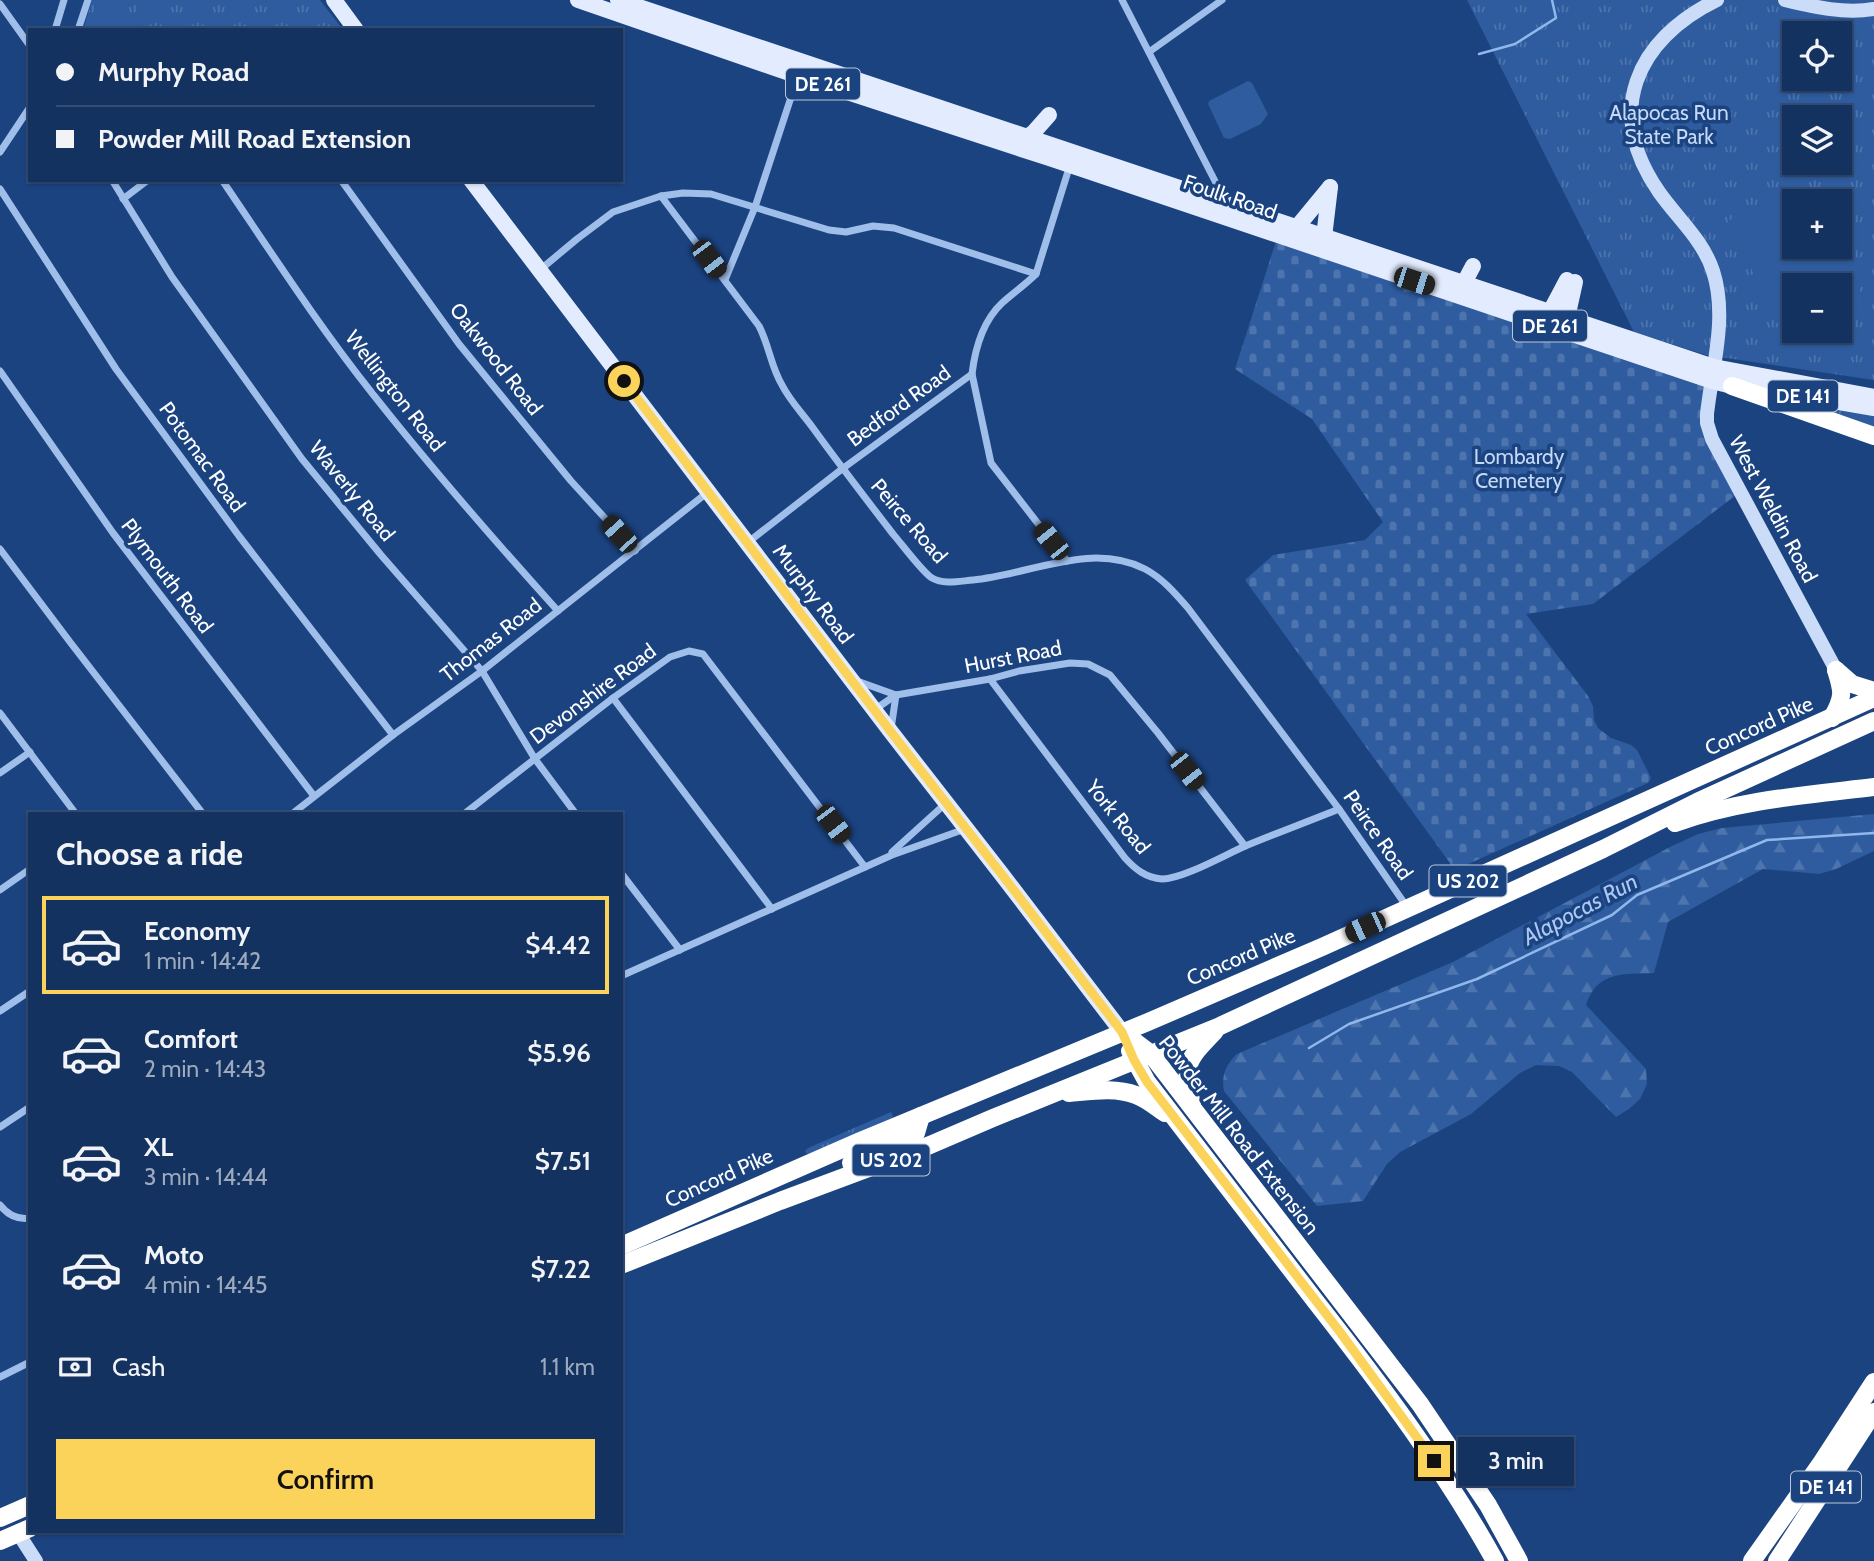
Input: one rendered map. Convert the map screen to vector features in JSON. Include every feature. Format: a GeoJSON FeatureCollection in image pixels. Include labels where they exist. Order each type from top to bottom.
{"type":"FeatureCollection","features":[{"type":"Feature","properties":{"kind":"highway"},"geometry":{"type":"LineString","coordinates":[[1732,386],[1874,436]]}},
{"type":"Feature","properties":{"kind":"highway"},"geometry":{"type":"LineString","coordinates":[[1836,670],[1852,684],[1874,691]]}},
{"type":"Feature","properties":{"kind":"highway"},"geometry":{"type":"LineString","coordinates":[[1832,718],[1839,706],[1842,692],[1836,670]]}},
{"type":"Feature","properties":{"kind":"highway","name":"Concord Pike"},"geometry":{"type":"LineString","coordinates":[[623,1245],[858,1142],[1322,947],[1874,698]]}},
{"type":"Feature","properties":{"kind":"highway","name":"Concord Pike"},"geometry":{"type":"LineString","coordinates":[[623,1264],[930,1145],[1220,1026],[1874,721]]}},
{"type":"Feature","properties":{"kind":"highway"},"geometry":{"type":"LineString","coordinates":[[1603,849],[1721,809],[1874,787]]}},
{"type":"Feature","properties":{"kind":"highway"},"geometry":{"type":"LineString","coordinates":[[1193,1108],[1188,1088],[1188,1066],[1194,1053],[1220,1026]]}},
{"type":"Feature","properties":{"kind":"highway","name":"Powder Mill Road Extension"},"geometry":{"type":"LineString","coordinates":[[1122,1032],[1193,1108],[1420,1404],[1488,1505],[1519,1561]]}},
{"type":"Feature","properties":{"kind":"highway","name":"Powder Mill Road Extension"},"geometry":{"type":"LineString","coordinates":[[1143,1057],[1147,1082],[1420,1440],[1495,1561]]}},
{"type":"Feature","properties":{"kind":"highway"},"geometry":{"type":"LineString","coordinates":[[1048,1095],[1113,1090],[1129,1093],[1147,1100],[1175,1120]]}},
{"type":"Feature","properties":{"kind":"highway"},"geometry":{"type":"LineString","coordinates":[[780,1201],[856,1161],[912,1136],[916,1133],[921,1116]]}},
{"type":"Feature","properties":{"kind":"highway","name":"DE 141"},"geometry":{"type":"LineString","coordinates":[[1752,1561],[1874,1382]]}},
{"type":"Feature","properties":{"kind":"highway","name":"DE 141"},"geometry":{"type":"LineString","coordinates":[[1777,1561],[1874,1412]]}},
{"type":"Feature","properties":{"kind":"highway"},"geometry":{"type":"LineString","coordinates":[[0,1541],[24,1530],[5,1516],[28,1506]]}},
{"type":"Feature","properties":{"kind":"main road"},"geometry":{"type":"LineString","coordinates":[[334,0],[352,28]]}},
{"type":"Feature","properties":{"kind":"main road","name":"Foulk Road"},"geometry":{"type":"LineString","coordinates":[[578,0],[798,76],[1221,202],[1324,236],[1391,266],[1464,283],[1567,318],[1713,374],[1732,386],[1874,408]]}},
{"type":"Feature","properties":{"kind":"main road","name":"Foulk Road"},"geometry":{"type":"LineString","coordinates":[[618,0],[1027,137],[1069,158],[1713,374],[1874,397]]}},
{"type":"Feature","properties":{"kind":"main road"},"geometry":{"type":"LineString","coordinates":[[1027,137],[1049,115]]}},
{"type":"Feature","properties":{"kind":"main road","name":"Murphy Road"},"geometry":{"type":"LineString","coordinates":[[473,182],[1122,1032]]}},
{"type":"Feature","properties":{"kind":"main road"},"geometry":{"type":"LineString","coordinates":[[1297,228],[1330,187],[1324,236]]}},
{"type":"Feature","properties":{"kind":"main road"},"geometry":{"type":"LineString","coordinates":[[1464,283],[1473,266]]}},
{"type":"Feature","properties":{"kind":"main road"},"geometry":{"type":"LineString","coordinates":[[1550,312],[1571,281],[1567,318]]}},
{"type":"Feature","properties":{"kind":"street"},"geometry":{"type":"LineString","coordinates":[[55,28],[64,0]]}},
{"type":"Feature","properties":{"kind":"street"},"geometry":{"type":"LineString","coordinates":[[79,28],[88,0]]}},
{"type":"Feature","properties":{"kind":"street"},"geometry":{"type":"LineString","coordinates":[[1122,0],[1216,183],[1221,202]]}},
{"type":"Feature","properties":{"kind":"street"},"geometry":{"type":"LineString","coordinates":[[1149,52],[1221,0]]}},
{"type":"Feature","properties":{"kind":"street","name":"West Weldin Road"},"geometry":{"type":"LineString","coordinates":[[1696,0],[1656,45],[1640,74],[1632,106],[1633,138],[1638,155],[1660,193],[1699,242],[1712,269],[1717,288],[1719,309],[1707,414],[1712,439],[1836,670]]}},
{"type":"Feature","properties":{"kind":"street","name":"West Weldin Road"},"geometry":{"type":"LineString","coordinates":[[1680,21],[1717,0]]}},
{"type":"Feature","properties":{"kind":"street"},"geometry":{"type":"LineString","coordinates":[[1786,0],[1840,11],[1874,9]]}},
{"type":"Feature","properties":{"kind":"street"},"geometry":{"type":"LineString","coordinates":[[0,4],[28,43]]}},
{"type":"Feature","properties":{"kind":"street"},"geometry":{"type":"LineString","coordinates":[[725,280],[755,207],[798,76]]}},
{"type":"Feature","properties":{"kind":"street"},"geometry":{"type":"LineString","coordinates":[[0,152],[28,110]]}},
{"type":"Feature","properties":{"kind":"street"},"geometry":{"type":"LineString","coordinates":[[540,270],[613,212],[661,196],[683,193],[711,194],[829,230],[846,232],[873,226],[894,228],[1036,274],[1069,158]]}},
{"type":"Feature","properties":{"kind":"street","name":"Waverly Road"},"geometry":{"type":"LineString","coordinates":[[112,182],[172,277],[302,459],[380,555],[482,671],[535,759],[575,812]]}},
{"type":"Feature","properties":{"kind":"street"},"geometry":{"type":"LineString","coordinates":[[123,199],[146,182]]}},
{"type":"Feature","properties":{"kind":"street","name":"Wellington Road"},"geometry":{"type":"LineString","coordinates":[[223,182],[314,315],[371,392],[461,502],[558,611]]}},
{"type":"Feature","properties":{"kind":"street","name":"Oakwood Road"},"geometry":{"type":"LineString","coordinates":[[342,182],[458,344],[571,481],[635,551]]}},
{"type":"Feature","properties":{"kind":"street","name":"Potomac Road"},"geometry":{"type":"LineString","coordinates":[[0,189],[116,369],[239,536],[393,735]]}},
{"type":"Feature","properties":{"kind":"street","name":"Peirce Road"},"geometry":{"type":"LineString","coordinates":[[661,196],[759,326],[782,385],[842,469],[931,578],[948,582],[980,579],[1094,558],[1122,560],[1146,569],[1168,585],[1188,608],[1339,809],[1408,908]]}},
{"type":"Feature","properties":{"kind":"street","name":"Bedford Road"},"geometry":{"type":"LineString","coordinates":[[747,542],[972,374],[973,361],[985,325],[1001,304],[1036,274]]}},
{"type":"Feature","properties":{"kind":"street","name":"Plymouth Road"},"geometry":{"type":"LineString","coordinates":[[0,371],[113,533],[314,796]]}},
{"type":"Feature","properties":{"kind":"street"},"geometry":{"type":"LineString","coordinates":[[972,374],[991,463],[1067,561]]}},
{"type":"Feature","properties":{"kind":"street","name":"Thomas Road"},"geometry":{"type":"LineString","coordinates":[[294,812],[393,735],[482,671],[709,492]]}},
{"type":"Feature","properties":{"kind":"street"},"geometry":{"type":"LineString","coordinates":[[0,549],[201,812]]}},
{"type":"Feature","properties":{"kind":"street","name":"Devonshire Road"},"geometry":{"type":"LineString","coordinates":[[467,812],[613,698],[670,657],[689,652],[703,654],[865,867]]}},
{"type":"Feature","properties":{"kind":"street","name":"Hurst Road"},"geometry":{"type":"LineString","coordinates":[[874,710],[896,695],[990,679],[1019,671],[1070,663],[1088,664],[1110,675],[1245,846]]}},
{"type":"Feature","properties":{"kind":"street"},"geometry":{"type":"LineString","coordinates":[[850,679],[896,695],[891,732]]}},
{"type":"Feature","properties":{"kind":"street","name":"York Road"},"geometry":{"type":"LineString","coordinates":[[990,679],[1125,858],[1144,874],[1159,879],[1172,878],[1339,809]]}},
{"type":"Feature","properties":{"kind":"street"},"geometry":{"type":"LineString","coordinates":[[613,698],[772,909]]}},
{"type":"Feature","properties":{"kind":"street"},"geometry":{"type":"LineString","coordinates":[[0,713],[75,812]]}},
{"type":"Feature","properties":{"kind":"street"},"geometry":{"type":"LineString","coordinates":[[0,772],[30,752]]}},
{"type":"Feature","properties":{"kind":"street"},"geometry":{"type":"LineString","coordinates":[[886,858],[946,803]]}},
{"type":"Feature","properties":{"kind":"street"},"geometry":{"type":"LineString","coordinates":[[623,975],[886,858],[966,829]]}},
{"type":"Feature","properties":{"kind":"street"},"geometry":{"type":"LineString","coordinates":[[0,890],[28,870]]}},
{"type":"Feature","properties":{"kind":"street"},"geometry":{"type":"LineString","coordinates":[[623,876],[680,950]]}},
{"type":"Feature","properties":{"kind":"street"},"geometry":{"type":"LineString","coordinates":[[0,1011],[28,992]]}},
{"type":"Feature","properties":{"kind":"street"},"geometry":{"type":"LineString","coordinates":[[0,1127],[28,1108]]}},
{"type":"Feature","properties":{"kind":"street"},"geometry":{"type":"LineString","coordinates":[[0,1205],[7,1214],[28,1218]]}},
{"type":"Feature","properties":{"kind":"street"},"geometry":{"type":"LineString","coordinates":[[0,1377],[28,1364]]}},
{"type":"Feature","properties":{"kind":"street"},"geometry":{"type":"LineString","coordinates":[[24,1530],[23,1544],[36,1561]]}},
{"type":"Feature","properties":{"kind":"green space"},"geometry":{"type":"Polygon","coordinates":[[[92,0],[320,0],[340,26],[338,28],[84,28],[92,0]]]}},
{"type":"Feature","properties":{"kind":"green space","name":"Alapocas Run State Park"},"geometry":{"type":"Polygon","coordinates":[[[1467,0],[1874,0],[1874,380],[1706,355],[1634,332],[1467,0]]]}},
{"type":"Feature","properties":{"kind":"green space"},"geometry":{"type":"Polygon","coordinates":[[[144,1],[152,1],[156,8],[142,26],[132,17],[144,1]]]}},
{"type":"Feature","properties":{"kind":"green space"},"geometry":{"type":"Polygon","coordinates":[[[97,3],[104,3],[138,28],[88,28],[97,3]]]}},
{"type":"Feature","properties":{"kind":"green space"},"geometry":{"type":"Polygon","coordinates":[[[1248,81],[1252,83],[1268,114],[1261,124],[1230,139],[1224,138],[1209,101],[1248,81]]]}},
{"type":"Feature","properties":{"kind":"green space"},"geometry":{"type":"Polygon","coordinates":[[[1807,182],[1811,189],[1793,189],[1807,182]]]}},
{"type":"Feature","properties":{"kind":"green space"},"geometry":{"type":"Polygon","coordinates":[[[1782,194],[1782,259],[1845,259],[1852,273],[1782,273],[1782,332],[1728,221],[1782,194]]]}},
{"type":"Feature","properties":{"kind":"green space","name":"Lombardy Cemetery"},"geometry":{"type":"Polygon","coordinates":[[[1278,235],[1712,381],[1707,414],[1740,492],[1593,604],[1526,614],[1588,696],[1598,728],[1611,738],[1637,750],[1651,778],[1648,783],[1455,870],[1245,580],[1273,555],[1365,540],[1383,522],[1312,419],[1235,369],[1278,235]]]}},
{"type":"Feature","properties":{"kind":"green space"},"geometry":{"type":"Polygon","coordinates":[[[1852,274],[1865,301],[1852,308],[1852,274]]]}},
{"type":"Feature","properties":{"kind":"green space"},"geometry":{"type":"Polygon","coordinates":[[[1798,403],[1874,415],[1874,429],[1798,403]]]}},
{"type":"Feature","properties":{"kind":"green space"},"geometry":{"type":"Polygon","coordinates":[[[1874,814],[1874,851],[1819,874],[1763,869],[1668,922],[1654,973],[1612,977],[1597,986],[1586,1005],[1646,1069],[1647,1084],[1640,1099],[1616,1117],[1572,1072],[1559,1066],[1536,1065],[1520,1073],[1471,1114],[1400,1152],[1387,1164],[1363,1201],[1317,1206],[1224,1091],[1225,1071],[1237,1054],[1453,962],[1698,834],[1722,828],[1874,814]]]}},
{"type":"Feature","properties":{"kind":"green space"},"geometry":{"type":"Polygon","coordinates":[[[891,1112],[892,1118],[809,1154],[805,1151],[808,1148],[891,1112]]]}},
{"type":"Feature","properties":{"kind":"waterway"},"geometry":{"type":"LineString","coordinates":[[1479,54],[1515,44],[1556,18],[1552,0]]}},
{"type":"Feature","properties":{"kind":"waterway","name":"Alapocas Run"},"geometry":{"type":"LineString","coordinates":[[1309,1048],[1349,1024],[1477,979],[1612,915],[1637,895],[1767,840],[1874,833]]}},
{"type":"Feature","properties":{"kind":"route"},"geometry":{"type":"LineString","coordinates":[[624,381],[1122,1032],[1147,1082],[1340,1332],[1434,1461]]}}]}
